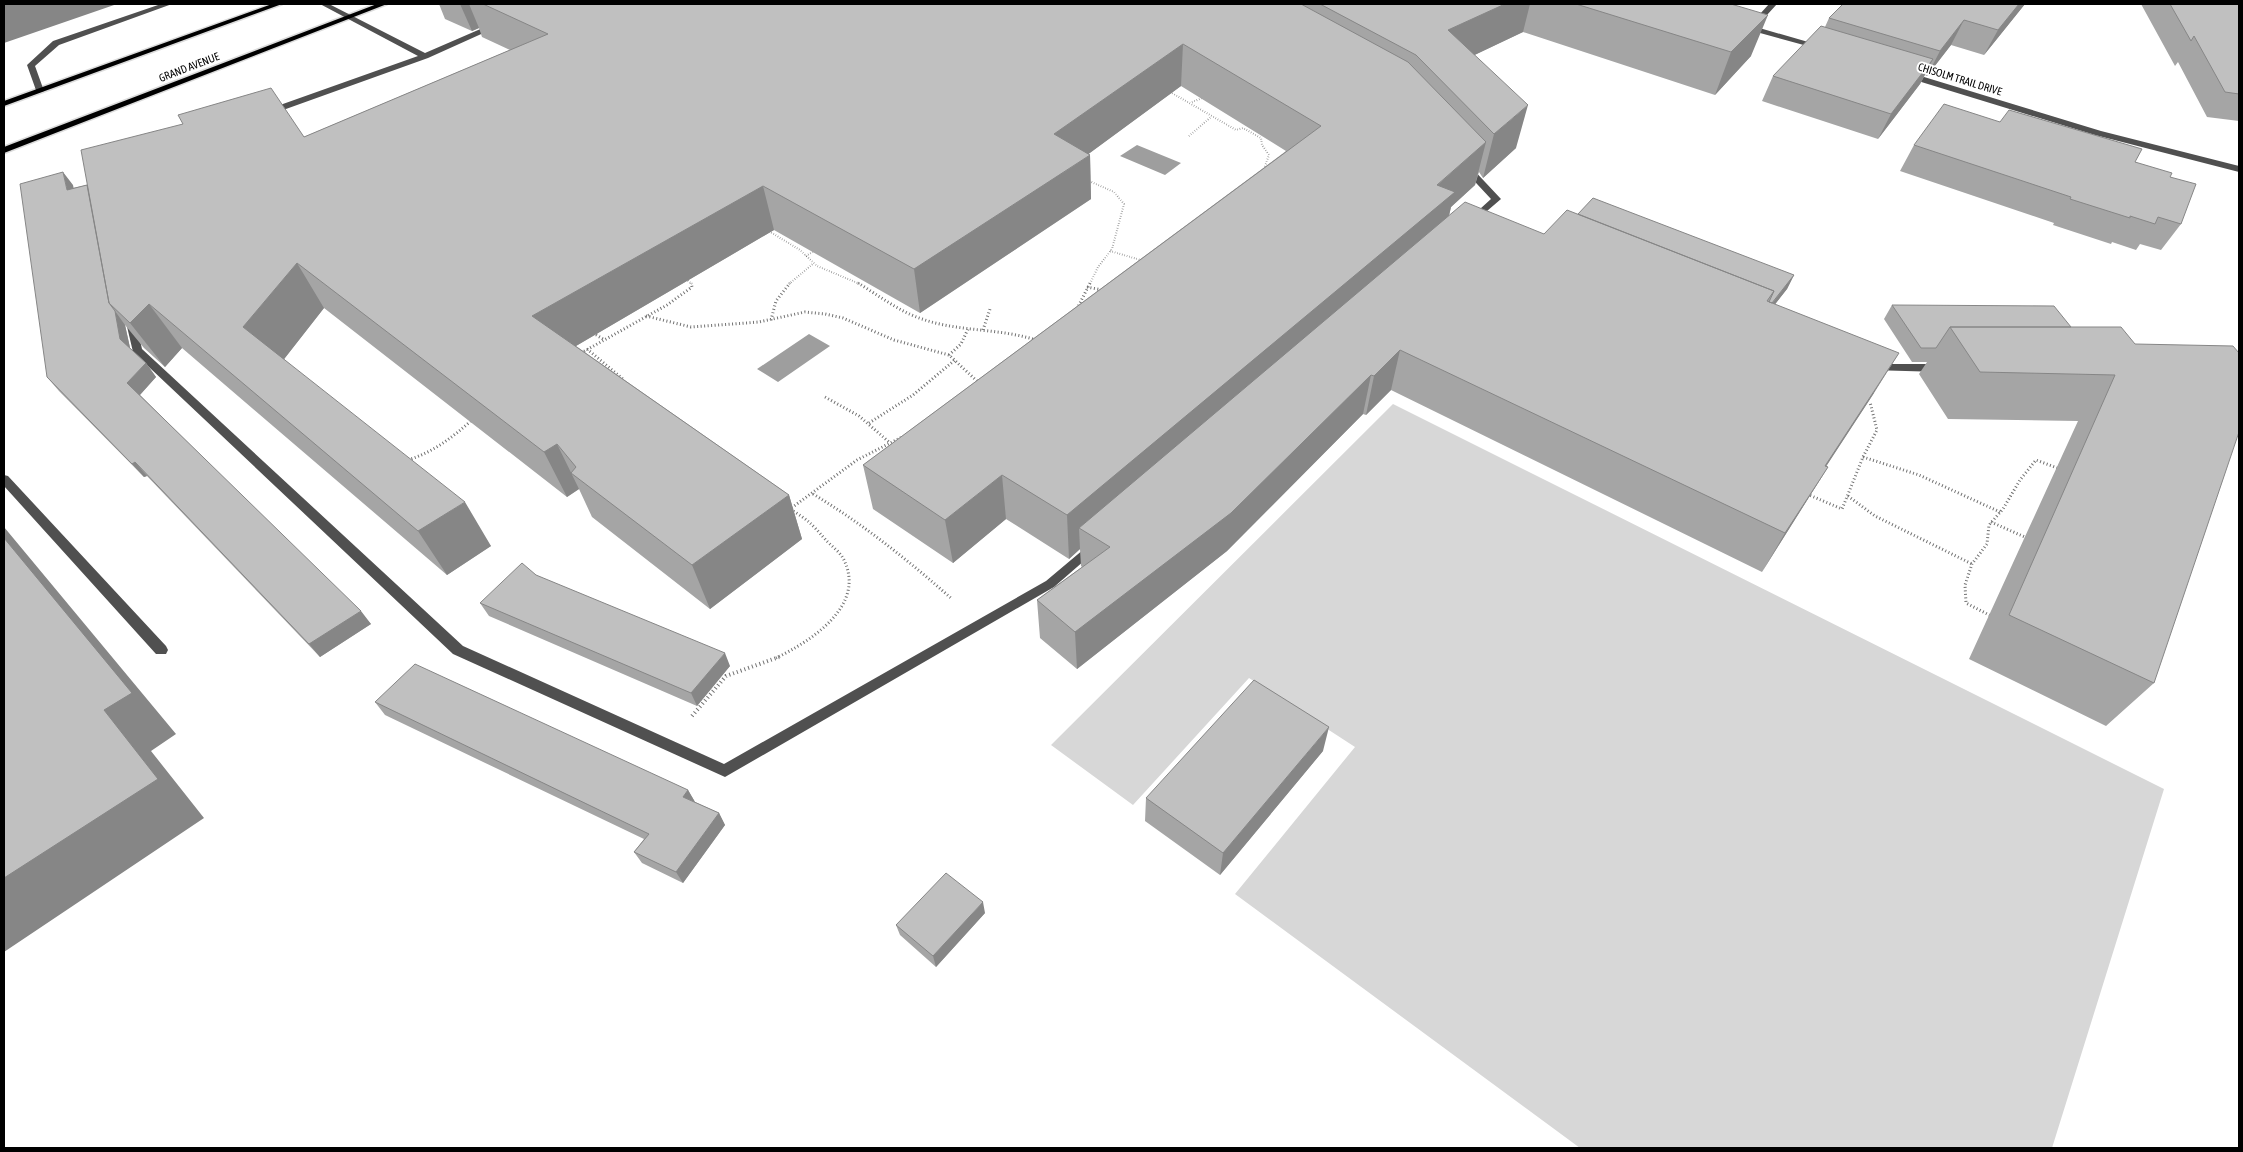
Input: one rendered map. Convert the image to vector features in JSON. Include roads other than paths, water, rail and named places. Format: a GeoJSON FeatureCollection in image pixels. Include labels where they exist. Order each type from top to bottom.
{"type":"FeatureCollection","features":[{"type":"Feature","properties":{"kind":"main road"},"geometry":{"type":"LineString","coordinates":[[4,104],[278,4]]}},
{"type":"Feature","properties":{"kind":"main road","name":"GRAND AVENUE"},"geometry":{"type":"LineString","coordinates":[[4,150],[382,4]]}},
{"type":"Feature","properties":{"kind":"street"},"geometry":{"type":"LineString","coordinates":[[40,91],[31,65],[56,43],[168,4]]}},
{"type":"Feature","properties":{"kind":"street"},"geometry":{"type":"LineString","coordinates":[[324,4],[426,56]]}},
{"type":"Feature","properties":{"kind":"street"},"geometry":{"type":"LineString","coordinates":[[1751,28],[1773,4]]}},
{"type":"Feature","properties":{"kind":"street"},"geometry":{"type":"LineString","coordinates":[[1732,22],[1826,50]]}},
{"type":"Feature","properties":{"kind":"street"},"geometry":{"type":"LineString","coordinates":[[257,116],[426,56],[502,23]]}},
{"type":"Feature","properties":{"kind":"street","name":"CHISOLM TRAIL DRIVE"},"geometry":{"type":"LineString","coordinates":[[1901,73],[2098,133],[2239,169]]}},
{"type":"Feature","properties":{"kind":"street"},"geometry":{"type":"LineString","coordinates":[[1458,159],[1496,199],[1486,215],[1466,226]]}},
{"type":"Feature","properties":{"kind":"street"},"geometry":{"type":"LineString","coordinates":[[127,303],[137,350],[458,650],[725,771],[1050,584],[1103,539]]}},
{"type":"Feature","properties":{"kind":"street"},"geometry":{"type":"LineString","coordinates":[[1861,368],[1949,368]]}},
{"type":"Feature","properties":{"kind":"street"},"geometry":{"type":"LineString","coordinates":[[4,479],[161,650]]}}]}
